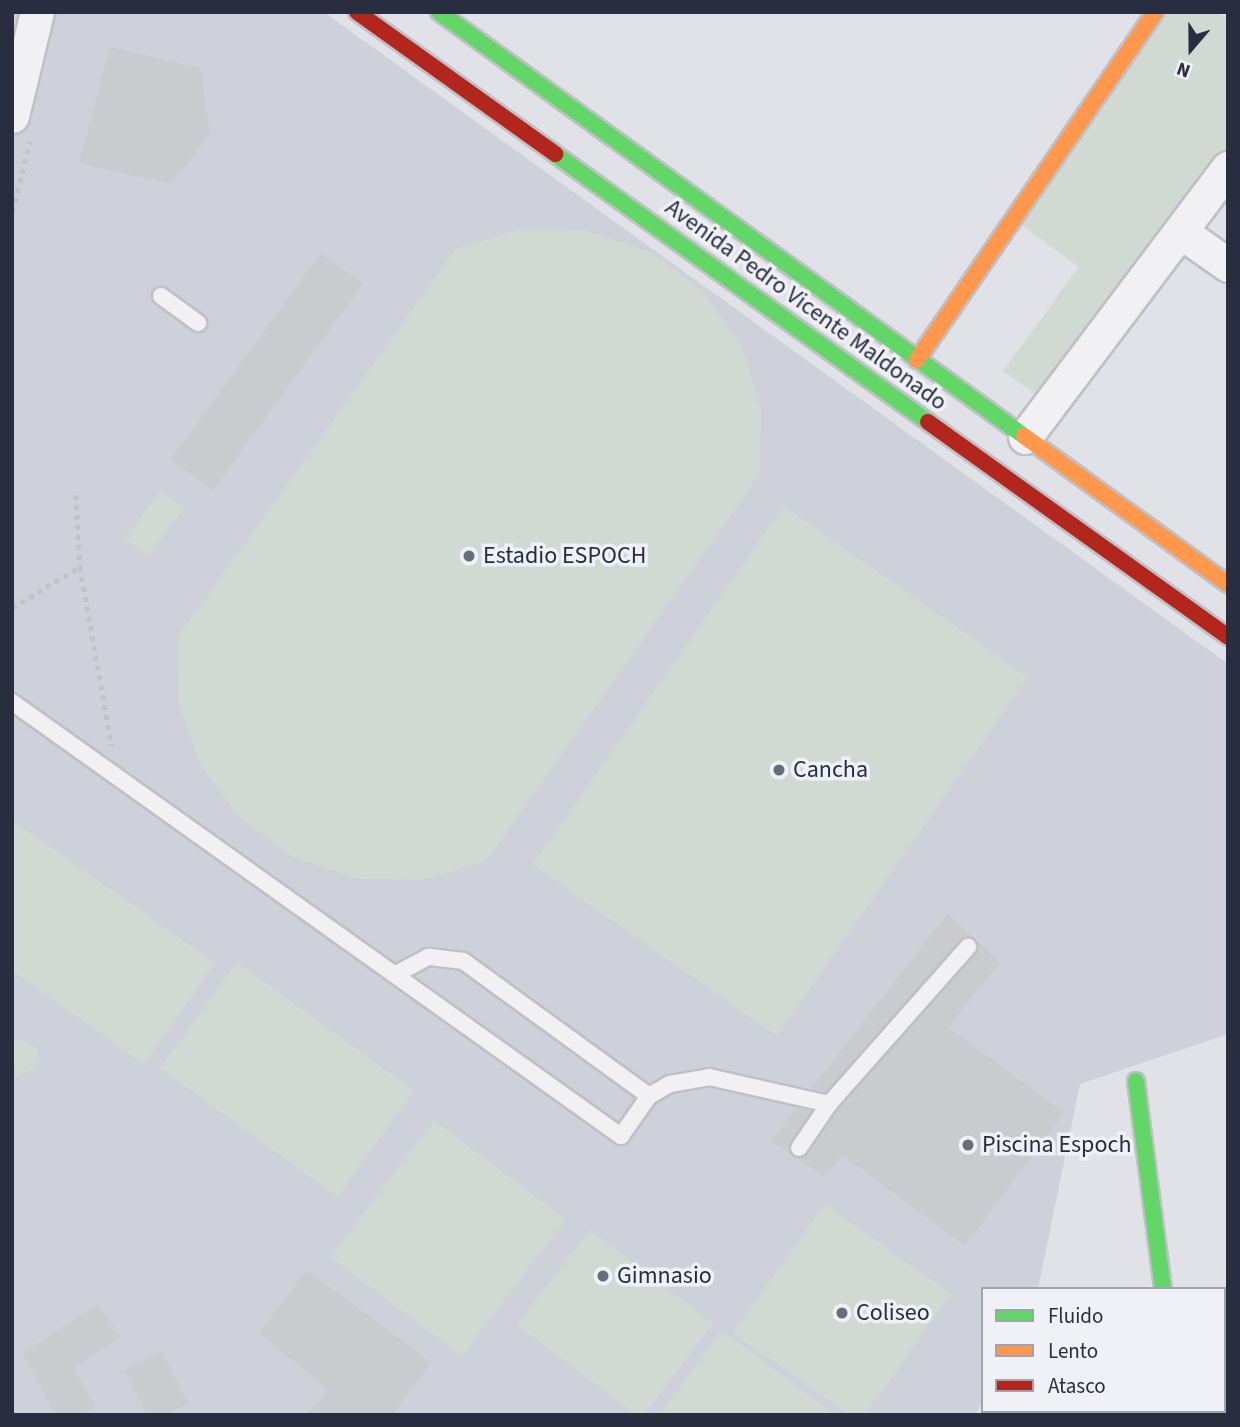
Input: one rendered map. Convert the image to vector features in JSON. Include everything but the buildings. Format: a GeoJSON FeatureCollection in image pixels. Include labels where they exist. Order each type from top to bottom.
{"type":"FeatureCollection","features":[{"type":"Feature","properties":{"kind":"main road","name":"Avenida Pedro Vicente Maldonado"},"geometry":{"type":"LineString","coordinates":[[357,12],[1228,637]]}},
{"type":"Feature","properties":{"kind":"main road","name":"Avenida Pedro Vicente Maldonado"},"geometry":{"type":"LineString","coordinates":[[439,12],[1228,584]]}},
{"type":"Feature","properties":{"kind":"main road"},"geometry":{"type":"LineString","coordinates":[[917,360],[1155,12]]}},
{"type":"Feature","properties":{"kind":"main road"},"geometry":{"type":"LineString","coordinates":[[1136,1081],[1163,1287]]}},
{"type":"Feature","properties":{"kind":"street"},"geometry":{"type":"LineString","coordinates":[[13,112],[29,15]]}},
{"type":"Feature","properties":{"kind":"street"},"geometry":{"type":"LineString","coordinates":[[1025,437],[1228,168]]}},
{"type":"Feature","properties":{"kind":"street"},"geometry":{"type":"LineString","coordinates":[[1181,232],[1228,265]]}},
{"type":"Feature","properties":{"kind":"lane"},"geometry":{"type":"LineString","coordinates":[[161,296],[198,323]]}},
{"type":"Feature","properties":{"kind":"lane"},"geometry":{"type":"LineString","coordinates":[[12,702],[117,774],[621,1136],[649,1096],[670,1084],[709,1077],[829,1104]]}},
{"type":"Feature","properties":{"kind":"lane"},"geometry":{"type":"LineString","coordinates":[[799,1148],[829,1104],[968,947]]}},
{"type":"Feature","properties":{"kind":"lane"},"geometry":{"type":"LineString","coordinates":[[396,974],[428,957],[463,961],[649,1096]]}},
{"type":"Feature","properties":{"kind":"path"},"geometry":{"type":"LineString","coordinates":[[12,212],[36,116],[13,112]]}},
{"type":"Feature","properties":{"kind":"path"},"geometry":{"type":"LineString","coordinates":[[76,495],[80,567],[117,774]]}},
{"type":"Feature","properties":{"kind":"path"},"geometry":{"type":"LineString","coordinates":[[12,608],[80,567]]}},
{"type":"Feature","properties":{"kind":"shaded area"},"geometry":{"type":"Polygon","coordinates":[[[12,12],[324,12],[1228,664],[1228,1034],[1080,1084],[1038,1287],[981,1287],[981,1404],[975,1415],[12,1415],[12,12]]]}},
{"type":"Feature","properties":{"kind":"shaded area"},"geometry":{"type":"Polygon","coordinates":[[[1159,12],[1217,12],[1228,19],[1228,187],[1063,414],[1003,371],[1079,267],[1015,220],[1159,12]]]}},
{"type":"Feature","properties":{"kind":"shaded area","name":"Estadio ESPOCH"},"geometry":{"type":"Polygon","coordinates":[[[520,229],[586,230],[649,251],[703,291],[741,345],[761,408],[760,474],[486,861],[423,880],[357,879],[294,858],[241,819],[201,766],[179,704],[177,638],[456,249],[520,229]]]}},
{"type":"Feature","properties":{"kind":"shaded area"},"geometry":{"type":"Polygon","coordinates":[[[161,491],[184,509],[147,556],[124,538],[161,491]]]}},
{"type":"Feature","properties":{"kind":"shaded area","name":"Cancha"},"geometry":{"type":"Polygon","coordinates":[[[784,506],[1028,677],[777,1036],[533,865],[784,506]]]}},
{"type":"Feature","properties":{"kind":"shaded area"},"geometry":{"type":"Polygon","coordinates":[[[12,820],[215,963],[144,1064],[12,971],[12,820]]]}},
{"type":"Feature","properties":{"kind":"shaded area"},"geometry":{"type":"Polygon","coordinates":[[[237,962],[414,1091],[337,1197],[160,1068],[237,962]]]}},
{"type":"Feature","properties":{"kind":"shaded area"},"geometry":{"type":"Polygon","coordinates":[[[23,1039],[39,1051],[34,1068],[16,1077],[12,1041],[23,1039]]]}},
{"type":"Feature","properties":{"kind":"shaded area"},"geometry":{"type":"Polygon","coordinates":[[[434,1120],[566,1219],[462,1357],[330,1257],[434,1120]]]}},
{"type":"Feature","properties":{"kind":"shaded area","name":"Coliseo"},"geometry":{"type":"Polygon","coordinates":[[[825,1204],[951,1294],[865,1415],[850,1415],[733,1333],[825,1204]]]}},
{"type":"Feature","properties":{"kind":"shaded area","name":"Gimnasio"},"geometry":{"type":"Polygon","coordinates":[[[590,1230],[713,1323],[644,1415],[636,1415],[517,1325],[590,1230]]]}},
{"type":"Feature","properties":{"kind":"shaded area"},"geometry":{"type":"Polygon","coordinates":[[[722,1330],[836,1415],[659,1415],[722,1330]]]}},
{"type":"Feature","properties":{"kind":"traffic: fast"},"geometry":{"type":"LineString","coordinates":[[439,12],[1024,436]]}},
{"type":"Feature","properties":{"kind":"traffic: fast"},"geometry":{"type":"LineString","coordinates":[[555,154],[928,422]]}},
{"type":"Feature","properties":{"kind":"traffic: fast"},"geometry":{"type":"LineString","coordinates":[[1136,1081],[1163,1287]]}},
{"type":"Feature","properties":{"kind":"traffic: slow"},"geometry":{"type":"LineString","coordinates":[[917,360],[1155,12]]}},
{"type":"Feature","properties":{"kind":"traffic: slow"},"geometry":{"type":"LineString","coordinates":[[1024,436],[1228,584]]}},
{"type":"Feature","properties":{"kind":"traffic: jam"},"geometry":{"type":"LineString","coordinates":[[357,12],[555,154]]}},
{"type":"Feature","properties":{"kind":"traffic: jam"},"geometry":{"type":"LineString","coordinates":[[928,422],[1228,637]]}},
{"type":"Feature","properties":{"kind":"place","name":"Estadio ESPOCH"},"geometry":{"type":"Point","coordinates":[469,556]}},
{"type":"Feature","properties":{"kind":"place","name":"Cancha"},"geometry":{"type":"Point","coordinates":[779,770]}},
{"type":"Feature","properties":{"kind":"place","name":"Piscina Espoch"},"geometry":{"type":"Point","coordinates":[968,1145]}},
{"type":"Feature","properties":{"kind":"place","name":"Gimnasio"},"geometry":{"type":"Point","coordinates":[603,1276]}},
{"type":"Feature","properties":{"kind":"place","name":"Coliseo"},"geometry":{"type":"Point","coordinates":[842,1313]}}]}
